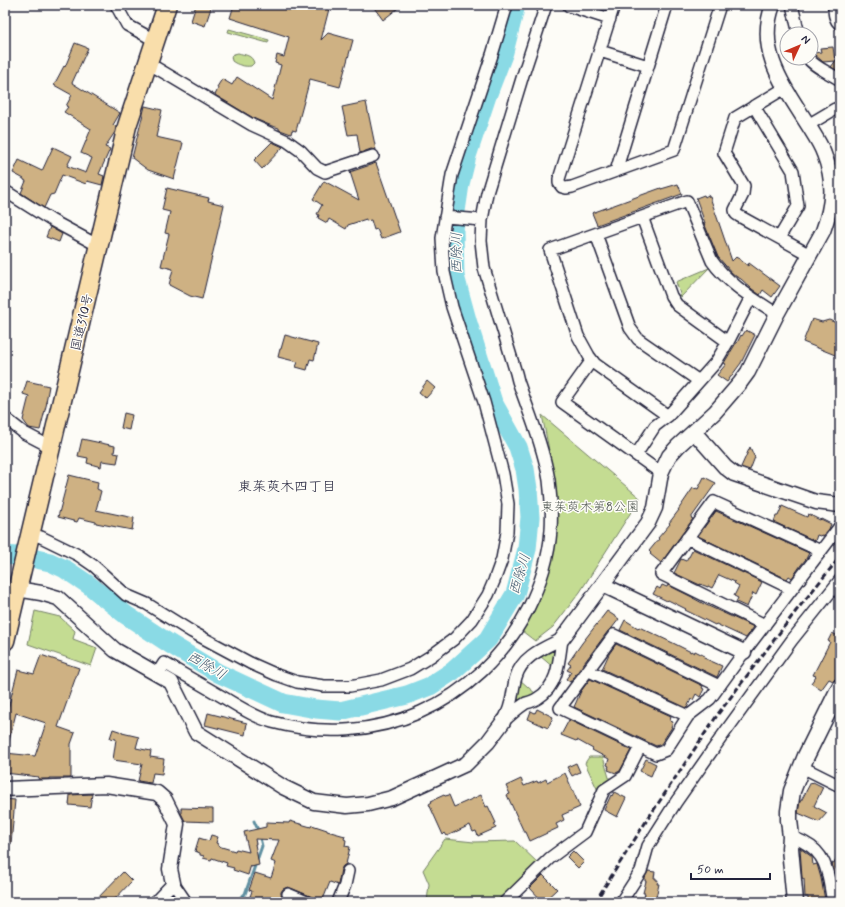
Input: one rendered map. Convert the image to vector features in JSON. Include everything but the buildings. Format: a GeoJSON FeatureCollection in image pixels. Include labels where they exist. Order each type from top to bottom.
{"type":"FeatureCollection","features":[{"type":"Feature","properties":{"kind":"highway","name":"国道310号"},"geometry":{"type":"LineString","coordinates":[[5,641],[127,126],[167,5]]}},
{"type":"Feature","properties":{"kind":"main road"},"geometry":{"type":"LineString","coordinates":[[795,902],[790,848],[790,800],[802,767],[840,687]]}},
{"type":"Feature","properties":{"kind":"street"},"geometry":{"type":"LineString","coordinates":[[116,5],[127,25],[156,41]]}},
{"type":"Feature","properties":{"kind":"street"},"geometry":{"type":"LineString","coordinates":[[30,537],[41,537],[78,555],[94,566],[126,596],[147,604],[192,632],[250,663],[297,682],[324,686],[350,686],[381,680],[410,670],[454,639],[472,620],[488,595],[502,559],[507,532],[508,504],[503,474],[484,402],[452,307],[446,284],[442,238],[447,217],[452,174],[490,62],[507,5]]}},
{"type":"Feature","properties":{"kind":"street"},"geometry":{"type":"LineString","coordinates":[[157,674],[164,663],[236,705],[271,721],[323,731],[367,728],[408,717],[442,702],[475,679],[504,648],[514,634],[534,597],[541,579],[550,530],[550,491],[539,443],[518,381],[484,268],[480,220],[523,75],[546,5]]}},
{"type":"Feature","properties":{"kind":"street"},"geometry":{"type":"LineString","coordinates":[[614,5],[559,179],[559,183],[562,187],[566,188],[674,150],[720,5]]}},
{"type":"Feature","properties":{"kind":"street"},"geometry":{"type":"LineString","coordinates":[[616,171],[667,5]]}},
{"type":"Feature","properties":{"kind":"street"},"geometry":{"type":"LineString","coordinates":[[19,583],[41,593],[58,598],[115,650],[171,682],[196,732],[282,787],[314,802],[347,806],[379,802],[392,798],[466,764],[488,742],[503,722],[510,706],[516,677],[527,658],[540,649],[562,639],[648,523],[656,508],[661,473],[669,456],[715,412],[748,372],[777,314],[823,231],[836,189],[824,153],[784,88],[770,57],[767,38],[769,16],[773,5]]}},
{"type":"Feature","properties":{"kind":"street"},"geometry":{"type":"LineString","coordinates":[[792,5],[797,26]]}},
{"type":"Feature","properties":{"kind":"street"},"geometry":{"type":"LineString","coordinates":[[834,5],[835,17],[840,24]]}},
{"type":"Feature","properties":{"kind":"street"},"geometry":{"type":"LineString","coordinates":[[569,6],[610,20]]}},
{"type":"Feature","properties":{"kind":"street"},"geometry":{"type":"LineString","coordinates":[[600,51],[648,66]]}},
{"type":"Feature","properties":{"kind":"street"},"geometry":{"type":"LineString","coordinates":[[148,63],[252,125],[287,141],[301,151],[317,168],[325,172],[373,156]]}},
{"type":"Feature","properties":{"kind":"street"},"geometry":{"type":"LineString","coordinates":[[816,66],[840,80]]}},
{"type":"Feature","properties":{"kind":"street"},"geometry":{"type":"LineString","coordinates":[[784,88],[735,118],[724,152],[744,186],[743,194],[735,210],[736,214],[810,255]]}},
{"type":"Feature","properties":{"kind":"street"},"geometry":{"type":"LineString","coordinates":[[754,106],[793,171],[798,206],[779,238]]}},
{"type":"Feature","properties":{"kind":"street"},"geometry":{"type":"LineString","coordinates":[[808,125],[835,109],[840,109]]}},
{"type":"Feature","properties":{"kind":"street"},"geometry":{"type":"LineString","coordinates":[[5,191],[51,220],[99,246]]}},
{"type":"Feature","properties":{"kind":"street"},"geometry":{"type":"LineString","coordinates":[[668,416],[595,364],[592,360],[578,336],[550,250],[687,201],[717,269],[750,297],[777,314]]}},
{"type":"Feature","properties":{"kind":"street"},"geometry":{"type":"LineString","coordinates":[[447,217],[480,220]]}},
{"type":"Feature","properties":{"kind":"street"},"geometry":{"type":"LineString","coordinates":[[642,217],[671,296],[677,305],[728,342]]}},
{"type":"Feature","properties":{"kind":"street"},"geometry":{"type":"LineString","coordinates":[[596,234],[630,328],[638,339],[699,381]]}},
{"type":"Feature","properties":{"kind":"street"},"geometry":{"type":"LineString","coordinates":[[636,455],[655,426],[668,416],[716,362],[728,342],[750,297]]}},
{"type":"Feature","properties":{"kind":"street"},"geometry":{"type":"LineString","coordinates":[[592,360],[562,402],[661,473]]}},
{"type":"Feature","properties":{"kind":"street"},"geometry":{"type":"LineString","coordinates":[[5,418],[24,433],[50,447]]}},
{"type":"Feature","properties":{"kind":"street"},"geometry":{"type":"LineString","coordinates":[[694,432],[725,467],[734,474],[816,502],[840,505]]}},
{"type":"Feature","properties":{"kind":"street"},"geometry":{"type":"LineString","coordinates":[[765,625],[661,574],[714,502],[821,551]]}},
{"type":"Feature","properties":{"kind":"street"},"geometry":{"type":"LineString","coordinates":[[719,686],[614,635],[589,671],[560,708],[656,754],[666,750],[688,716],[710,699],[840,526]]}},
{"type":"Feature","properties":{"kind":"street"},"geometry":{"type":"LineString","coordinates":[[687,538],[792,589]]}},
{"type":"Feature","properties":{"kind":"street"},"geometry":{"type":"LineString","coordinates":[[621,902],[641,871],[648,846],[676,802],[792,640],[840,580]]}},
{"type":"Feature","properties":{"kind":"street"},"geometry":{"type":"LineString","coordinates":[[603,585],[744,652]]}},
{"type":"Feature","properties":{"kind":"street"},"geometry":{"type":"LineString","coordinates":[[503,722],[525,704],[538,698],[546,692],[554,681],[557,672],[562,639]]}},
{"type":"Feature","properties":{"kind":"street"},"geometry":{"type":"LineString","coordinates":[[589,671],[688,716]]}},
{"type":"Feature","properties":{"kind":"street"},"geometry":{"type":"LineString","coordinates":[[505,902],[550,858],[585,832],[604,790],[625,776],[640,747]]}},
{"type":"Feature","properties":{"kind":"street"},"geometry":{"type":"LineString","coordinates":[[802,767],[840,786]]}},
{"type":"Feature","properties":{"kind":"street"},"geometry":{"type":"LineString","coordinates":[[5,789],[106,785],[157,793],[165,800],[177,824],[170,869],[173,883],[186,902]]}},
{"type":"Feature","properties":{"kind":"street"},"geometry":{"type":"LineString","coordinates":[[791,837],[805,843],[819,853],[825,863],[832,902]]}},
{"type":"Feature","properties":{"kind":"street"},"geometry":{"type":"LineString","coordinates":[[338,902],[345,885],[348,871]]}},
{"type":"Feature","properties":{"kind":"street"},"geometry":{"type":"LineString","coordinates":[[154,902],[173,883]]}},
{"type":"Feature","properties":{"kind":"street"},"geometry":{"type":"LineString","coordinates":[[288,894],[307,902]]}},
{"type":"Feature","properties":{"kind":"green space"},"geometry":{"type":"Polygon","coordinates":[[[229,29],[269,40],[268,43],[228,32],[229,29]]]}},
{"type":"Feature","properties":{"kind":"green space"},"geometry":{"type":"Polygon","coordinates":[[[238,53],[252,58],[254,63],[251,66],[246,66],[239,65],[232,61],[231,56],[238,53]]]}},
{"type":"Feature","properties":{"kind":"green space"},"geometry":{"type":"Polygon","coordinates":[[[709,268],[681,297],[676,282],[709,268]]]}},
{"type":"Feature","properties":{"kind":"green space","name":"東茱萸木第8公園"},"geometry":{"type":"Polygon","coordinates":[[[542,415],[640,498],[580,592],[553,627],[535,641],[522,631],[545,584],[554,535],[550,455],[542,415]]]}},
{"type":"Feature","properties":{"kind":"green space"},"geometry":{"type":"Polygon","coordinates":[[[35,611],[60,617],[75,631],[73,639],[97,648],[91,666],[28,644],[35,611]]]}},
{"type":"Feature","properties":{"kind":"green space"},"geometry":{"type":"Polygon","coordinates":[[[552,650],[555,651],[554,668],[540,656],[552,650]]]}},
{"type":"Feature","properties":{"kind":"green space"},"geometry":{"type":"Polygon","coordinates":[[[519,679],[537,695],[520,704],[516,702],[519,679]]]}},
{"type":"Feature","properties":{"kind":"green space"},"geometry":{"type":"Polygon","coordinates":[[[589,757],[603,757],[610,781],[599,793],[585,763],[589,757]]]}},
{"type":"Feature","properties":{"kind":"green space"},"geometry":{"type":"Polygon","coordinates":[[[445,839],[474,842],[515,841],[540,865],[501,902],[427,902],[429,884],[423,870],[445,839]]]}},
{"type":"Feature","properties":{"kind":"waterway","name":"西除川"},"geometry":{"type":"LineString","coordinates":[[5,555],[27,557],[50,562],[65,569],[89,585],[126,615],[218,673],[283,703],[316,709],[340,711],[407,695],[430,686],[453,671],[488,639],[515,594],[527,549],[530,517],[528,489],[525,469],[518,447],[493,402],[467,320],[455,276],[454,230],[460,184],[467,156],[487,96],[504,52],[516,5]]}},
{"type":"Feature","properties":{"kind":"waterway"},"geometry":{"type":"LineString","coordinates":[[235,902],[245,894],[262,846],[254,821]]}},
{"type":"Feature","properties":{"kind":"railway"},"geometry":{"type":"LineString","coordinates":[[595,902],[647,820],[718,714],[796,611],[840,557]]}},
{"type":"Feature","properties":{"kind":"district","name":"東茱萸木四丁目"},"geometry":{"type":"Point","coordinates":[287,486]}}]}
